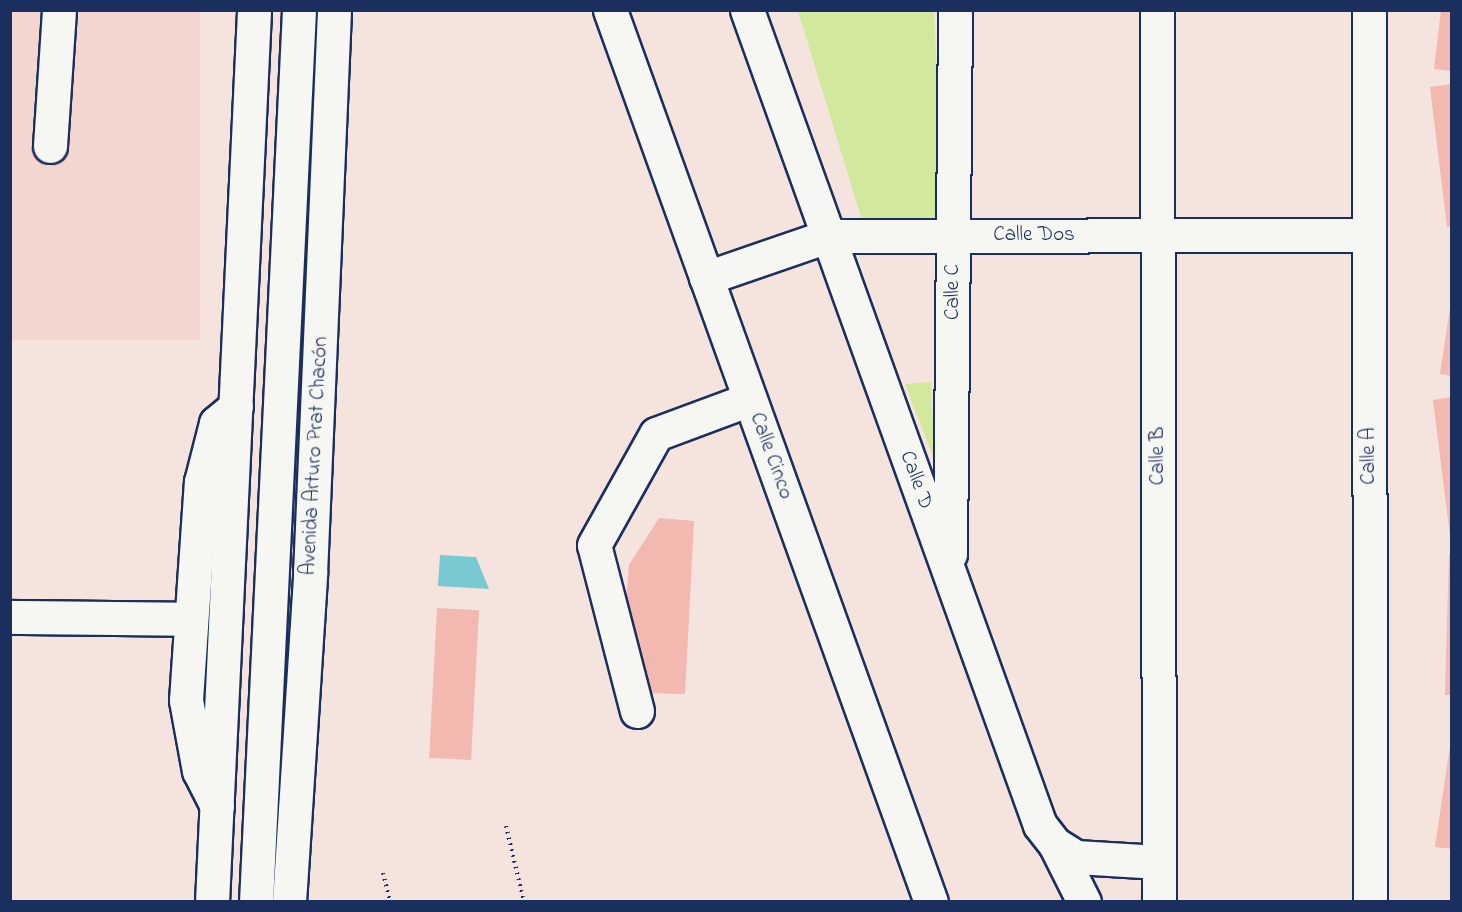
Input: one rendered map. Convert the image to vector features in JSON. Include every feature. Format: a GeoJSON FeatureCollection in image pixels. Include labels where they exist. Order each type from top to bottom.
{"type":"FeatureCollection","features":[{"type":"Feature","properties":{"kind":"street"},"geometry":{"type":"LineString","coordinates":[[50,146],[59,10]]}},
{"type":"Feature","properties":{"kind":"street"},"geometry":{"type":"LineString","coordinates":[[213,902],[254,10]]}},
{"type":"Feature","properties":{"kind":"street","name":"Avenida Arturo Prat Chacón"},"geometry":{"type":"LineString","coordinates":[[256,902],[299,10]]}},
{"type":"Feature","properties":{"kind":"street","name":"Avenida Arturo Prat Chacón"},"geometry":{"type":"LineString","coordinates":[[289,902],[310,574],[334,10]]}},
{"type":"Feature","properties":{"kind":"street","name":"Calle Cinco"},"geometry":{"type":"LineString","coordinates":[[610,10],[931,902]]}},
{"type":"Feature","properties":{"kind":"street","name":"Calle D"},"geometry":{"type":"LineString","coordinates":[[747,10],[1035,813],[1055,844],[1084,902]]}},
{"type":"Feature","properties":{"kind":"street","name":"Calle C"},"geometry":{"type":"LineString","coordinates":[[950,574],[955,10]]}},
{"type":"Feature","properties":{"kind":"street","name":"Calle B"},"geometry":{"type":"LineString","coordinates":[[1157,10],[1159,902]]}},
{"type":"Feature","properties":{"kind":"street","name":"Calle A"},"geometry":{"type":"LineString","coordinates":[[1369,10],[1370,902]]}},
{"type":"Feature","properties":{"kind":"street","name":"Calle Dos"},"geometry":{"type":"LineString","coordinates":[[706,278],[828,236],[1369,235]]}},
{"type":"Feature","properties":{"kind":"street"},"geometry":{"type":"LineString","coordinates":[[637,711],[594,545],[656,434],[672,425],[750,399]]}},
{"type":"Feature","properties":{"kind":"street"},"geometry":{"type":"LineString","coordinates":[[217,806],[199,771],[190,733],[186,700],[201,482],[216,423],[236,406]]}},
{"type":"Feature","properties":{"kind":"street"},"geometry":{"type":"LineString","coordinates":[[10,616],[191,619]]}},
{"type":"Feature","properties":{"kind":"street"},"geometry":{"type":"LineString","coordinates":[[1055,844],[1088,860],[1159,862]]}},
{"type":"Feature","properties":{"kind":"path"},"geometry":{"type":"LineString","coordinates":[[506,826],[524,902]]}},
{"type":"Feature","properties":{"kind":"path"},"geometry":{"type":"LineString","coordinates":[[383,873],[390,902]]}},
{"type":"Feature","properties":{"kind":"shaded area"},"geometry":{"type":"Polygon","coordinates":[[[10,11],[200,11],[200,340],[10,340],[10,11]]]}},
{"type":"Feature","properties":{"kind":"green space"},"geometry":{"type":"Polygon","coordinates":[[[798,11],[934,11],[944,219],[862,220],[798,11]]]}},
{"type":"Feature","properties":{"kind":"green space"},"geometry":{"type":"Polygon","coordinates":[[[931,382],[935,462],[905,384],[931,382]]]}},
{"type":"Feature","properties":{"kind":"water"},"geometry":{"type":"Polygon","coordinates":[[[440,555],[476,557],[489,589],[438,586],[440,555]]]}},
{"type":"Feature","properties":{"kind":"building"},"geometry":{"type":"Polygon","coordinates":[[[1441,10],[1452,10],[1452,71],[1434,69],[1441,10]]]}},
{"type":"Feature","properties":{"kind":"building"},"geometry":{"type":"Polygon","coordinates":[[[1452,84],[1452,226],[1447,227],[1430,87],[1452,84]]]}},
{"type":"Feature","properties":{"kind":"building"},"geometry":{"type":"Polygon","coordinates":[[[1452,294],[1452,376],[1440,374],[1452,294]]]}},
{"type":"Feature","properties":{"kind":"building"},"geometry":{"type":"Polygon","coordinates":[[[1452,397],[1452,536],[1450,536],[1433,400],[1452,397]]]}},
{"type":"Feature","properties":{"kind":"building"},"geometry":{"type":"Polygon","coordinates":[[[659,518],[694,521],[685,694],[645,693],[624,628],[629,565],[659,518]]]}},
{"type":"Feature","properties":{"kind":"building"},"geometry":{"type":"Polygon","coordinates":[[[1449,554],[1452,554],[1452,695],[1445,695],[1449,554]]]}},
{"type":"Feature","properties":{"kind":"building"},"geometry":{"type":"Polygon","coordinates":[[[437,608],[479,610],[471,760],[429,758],[437,608]]]}},
{"type":"Feature","properties":{"kind":"building"},"geometry":{"type":"Polygon","coordinates":[[[1452,732],[1452,849],[1435,847],[1452,732]]]}}]}
